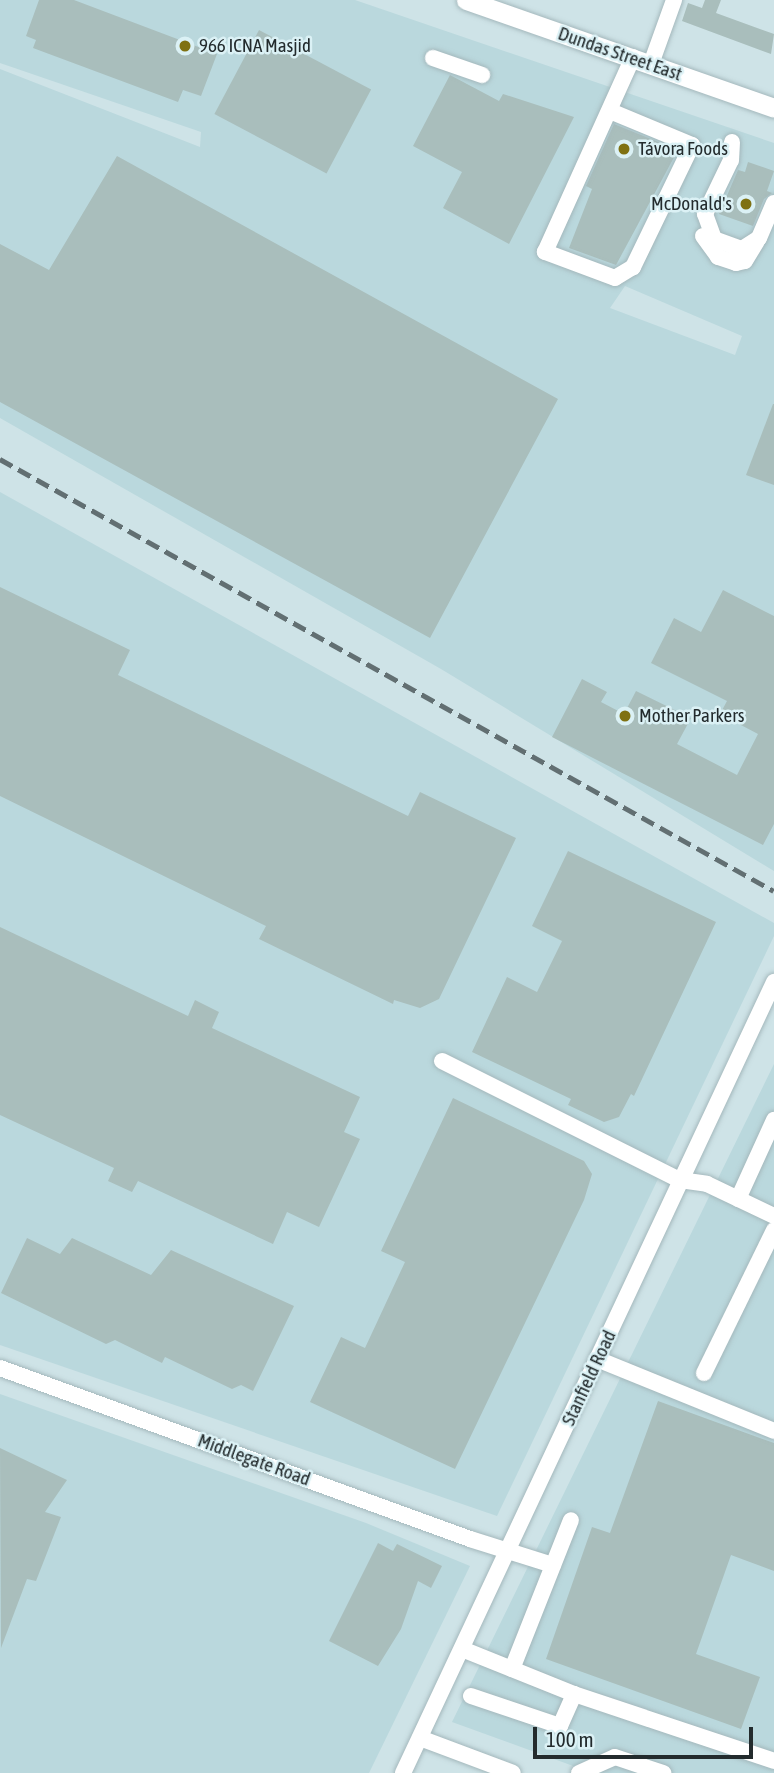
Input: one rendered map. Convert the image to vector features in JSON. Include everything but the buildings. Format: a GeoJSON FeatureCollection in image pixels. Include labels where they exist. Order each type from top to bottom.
{"type":"FeatureCollection","features":[{"type":"Feature","properties":{"kind":"main road","name":"Dundas Street East"},"geometry":{"type":"LineString","coordinates":[[466,0],[774,108]]}},
{"type":"Feature","properties":{"kind":"street"},"geometry":{"type":"LineString","coordinates":[[610,111],[692,145],[633,267],[615,278],[545,252],[610,111],[642,61],[674,0]]}},
{"type":"Feature","properties":{"kind":"street"},"geometry":{"type":"LineString","coordinates":[[433,58],[482,75]]}},
{"type":"Feature","properties":{"kind":"street"},"geometry":{"type":"LineString","coordinates":[[732,142],[732,160],[705,221],[714,239],[724,246],[742,249],[759,238],[774,203]]}},
{"type":"Feature","properties":{"kind":"street","name":"Stanfield Road"},"geometry":{"type":"LineString","coordinates":[[403,1773],[773,987]]}},
{"type":"Feature","properties":{"kind":"street"},"geometry":{"type":"LineString","coordinates":[[443,1061],[680,1180],[707,1184],[774,1216]]}},
{"type":"Feature","properties":{"kind":"street"},"geometry":{"type":"LineString","coordinates":[[738,1199],[774,1120]]}},
{"type":"Feature","properties":{"kind":"street"},"geometry":{"type":"LineString","coordinates":[[704,1373],[774,1230]]}},
{"type":"Feature","properties":{"kind":"street"},"geometry":{"type":"LineString","coordinates":[[597,1359],[774,1431]]}},
{"type":"Feature","properties":{"kind":"street","name":"Middlegate Road"},"geometry":{"type":"LineString","coordinates":[[0,1368],[470,1539],[510,1549],[553,1565]]}},
{"type":"Feature","properties":{"kind":"street"},"geometry":{"type":"LineString","coordinates":[[512,1669],[571,1520]]}},
{"type":"Feature","properties":{"kind":"street"},"geometry":{"type":"LineString","coordinates":[[462,1649],[574,1694],[774,1761]]}},
{"type":"Feature","properties":{"kind":"street"},"geometry":{"type":"LineString","coordinates":[[471,1696],[559,1726],[574,1694]]}},
{"type":"Feature","properties":{"kind":"street"},"geometry":{"type":"LineString","coordinates":[[419,1738],[513,1773]]}},
{"type":"Feature","properties":{"kind":"street"},"geometry":{"type":"LineString","coordinates":[[579,1773],[615,1757],[663,1773]]}},
{"type":"Feature","properties":{"kind":"shaded area"},"geometry":{"type":"Polygon","coordinates":[[[0,0],[355,0],[774,143],[774,871],[441,669],[0,418],[0,69],[200,147],[201,132],[0,63],[0,0]],[[625,286],[610,308],[735,355],[742,336],[625,286]]]}},
{"type":"Feature","properties":{"kind":"shaded area"},"geometry":{"type":"Polygon","coordinates":[[[0,492],[774,923],[774,936],[497,1516],[0,1345],[0,492]]]}},
{"type":"Feature","properties":{"kind":"shaded area"},"geometry":{"type":"Polygon","coordinates":[[[774,1064],[774,1773],[574,1773],[576,1767],[452,1722],[774,1064]]]}},
{"type":"Feature","properties":{"kind":"shaded area"},"geometry":{"type":"Polygon","coordinates":[[[0,1394],[366,1523],[470,1566],[369,1773],[0,1773],[0,1394]]]}},
{"type":"Feature","properties":{"kind":"railway"},"geometry":{"type":"LineString","coordinates":[[0,459],[774,891]]}},
{"type":"Feature","properties":{"kind":"place","name":"966 ICNA Masjid"},"geometry":{"type":"Point","coordinates":[185,46]}},
{"type":"Feature","properties":{"kind":"place","name":"Távora Foods"},"geometry":{"type":"Point","coordinates":[624,149]}},
{"type":"Feature","properties":{"kind":"place","name":"McDonald's"},"geometry":{"type":"Point","coordinates":[746,204]}},
{"type":"Feature","properties":{"kind":"place","name":"Mother Parkers"},"geometry":{"type":"Point","coordinates":[625,716]}}]}
